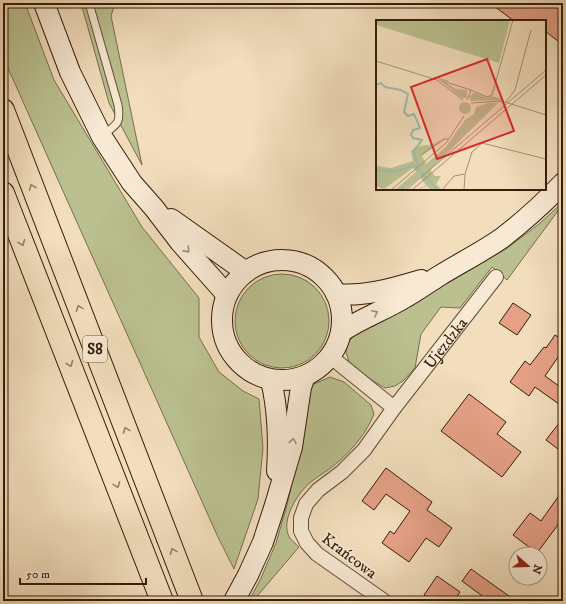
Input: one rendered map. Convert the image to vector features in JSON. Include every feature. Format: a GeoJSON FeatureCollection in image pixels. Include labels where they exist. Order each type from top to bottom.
{"type":"FeatureCollection","features":[{"type":"Feature","properties":{"kind":"highway","name":"S8"},"geometry":{"type":"LineString","coordinates":[[3,110],[190,594]]}},
{"type":"Feature","properties":{"kind":"highway","name":"S8"},"geometry":{"type":"LineString","coordinates":[[3,193],[162,601]]}},
{"type":"Feature","properties":{"kind":"main road"},"geometry":{"type":"LineString","coordinates":[[44,3],[70,72],[102,137],[132,183],[154,208],[180,242],[227,295]]}},
{"type":"Feature","properties":{"kind":"main road"},"geometry":{"type":"LineString","coordinates":[[341,332],[351,325],[406,298],[440,275],[474,256],[501,238],[537,208],[563,183]]}},
{"type":"Feature","properties":{"kind":"main road"},"geometry":{"type":"LineString","coordinates":[[154,208],[246,272]]}},
{"type":"Feature","properties":{"kind":"main road"},"geometry":{"type":"LineString","coordinates":[[279,260],[297,262],[313,268],[326,279],[336,294],[341,306],[342,319],[338,343],[331,357],[320,367],[305,376],[288,380],[271,380],[258,376],[246,369],[236,360],[229,348],[224,336],[222,322],[223,308],[227,295],[236,282],[246,272],[262,263],[279,260]]}},
{"type":"Feature","properties":{"kind":"main road"},"geometry":{"type":"LineString","coordinates":[[336,294],[360,294],[397,287],[440,275]]}},
{"type":"Feature","properties":{"kind":"main road"},"geometry":{"type":"LineString","coordinates":[[234,601],[263,542],[275,505],[292,447],[301,387],[305,376]]}},
{"type":"Feature","properties":{"kind":"main road"},"geometry":{"type":"LineString","coordinates":[[271,380],[277,412],[278,445],[275,505]]}},
{"type":"Feature","properties":{"kind":"street","name":"Ujezdzka"},"geometry":{"type":"LineString","coordinates":[[302,531],[301,518],[306,504],[318,490],[342,472],[364,450],[394,408],[496,277]]}},
{"type":"Feature","properties":{"kind":"street"},"geometry":{"type":"LineString","coordinates":[[331,357],[394,408]]}},
{"type":"Feature","properties":{"kind":"street","name":"Krańcowa"},"geometry":{"type":"LineString","coordinates":[[302,531],[307,543],[317,554],[384,601]]}},
{"type":"Feature","properties":{"kind":"lane"},"geometry":{"type":"LineString","coordinates":[[89,3],[118,104],[120,116],[117,124],[102,137]]}},
{"type":"Feature","properties":{"kind":"green space"},"geometry":{"type":"Polygon","coordinates":[[[3,3],[25,3],[54,80],[142,227],[199,298],[199,337],[219,372],[243,391],[259,399],[263,448],[258,499],[234,569],[217,535],[3,57],[3,3]]]}},
{"type":"Feature","properties":{"kind":"green space"},"geometry":{"type":"Polygon","coordinates":[[[81,3],[115,3],[111,16],[142,165],[109,103],[81,3]]]}},
{"type":"Feature","properties":{"kind":"green space"},"geometry":{"type":"Polygon","coordinates":[[[563,202],[507,280],[492,267],[460,308],[441,307],[421,334],[415,368],[403,381],[395,386],[385,388],[370,379],[349,362],[346,352],[347,344],[360,328],[439,287],[506,249],[539,224],[563,202]]]}},
{"type":"Feature","properties":{"kind":"green space"},"geometry":{"type":"Polygon","coordinates":[[[282,274],[300,278],[315,288],[325,303],[329,321],[325,339],[315,354],[300,364],[282,368],[264,364],[249,354],[239,339],[235,321],[239,303],[249,288],[264,278],[282,274]]]}},
{"type":"Feature","properties":{"kind":"green space"},"geometry":{"type":"Polygon","coordinates":[[[330,377],[344,382],[371,405],[374,414],[363,434],[349,452],[335,465],[311,482],[296,500],[288,516],[287,531],[291,539],[299,547],[253,601],[249,601],[276,543],[287,505],[299,451],[307,395],[314,384],[330,377]]]}},
{"type":"Feature","properties":{"kind":"building"},"geometry":{"type":"Polygon","coordinates":[[[490,3],[563,3],[563,45],[546,32],[546,20],[513,20],[490,3]]]}},
{"type":"Feature","properties":{"kind":"building"},"geometry":{"type":"Polygon","coordinates":[[[513,303],[531,315],[517,335],[499,323],[513,303]]]}},
{"type":"Feature","properties":{"kind":"building"},"geometry":{"type":"Polygon","coordinates":[[[555,335],[563,340],[563,350],[545,376],[563,389],[563,407],[535,387],[529,396],[510,382],[525,361],[530,365],[544,347],[546,348],[555,335]]]}},
{"type":"Feature","properties":{"kind":"building"},"geometry":{"type":"Polygon","coordinates":[[[469,394],[506,422],[497,434],[521,452],[502,477],[441,431],[469,394]]]}},
{"type":"Feature","properties":{"kind":"building"},"geometry":{"type":"Polygon","coordinates":[[[563,418],[563,442],[558,449],[546,440],[563,418]]]}},
{"type":"Feature","properties":{"kind":"building"},"geometry":{"type":"Polygon","coordinates":[[[386,468],[432,502],[427,510],[452,528],[439,547],[426,538],[409,562],[382,543],[390,531],[394,534],[410,511],[386,494],[374,510],[362,501],[386,468]]]}},
{"type":"Feature","properties":{"kind":"building"},"geometry":{"type":"Polygon","coordinates":[[[563,490],[563,518],[542,546],[528,546],[513,535],[530,513],[541,521],[563,490]]]}},
{"type":"Feature","properties":{"kind":"building"},"geometry":{"type":"Polygon","coordinates":[[[471,569],[516,601],[489,601],[462,581],[471,569]]]}},
{"type":"Feature","properties":{"kind":"building"},"geometry":{"type":"Polygon","coordinates":[[[437,576],[460,592],[454,601],[432,601],[424,595],[437,576]]]}}]}
